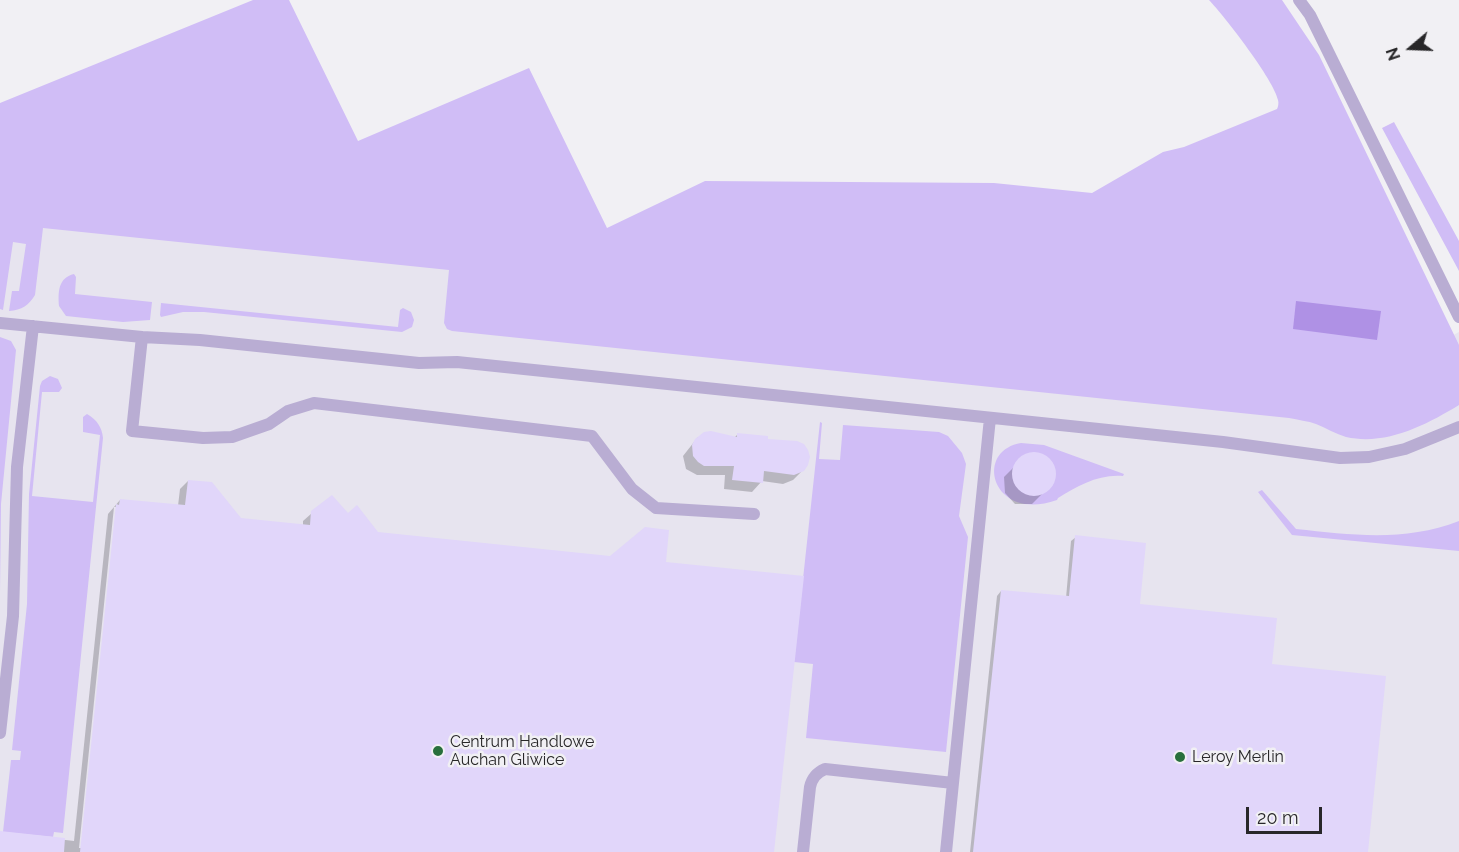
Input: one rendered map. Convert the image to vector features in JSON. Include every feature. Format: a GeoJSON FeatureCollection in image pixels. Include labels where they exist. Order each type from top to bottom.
{"type":"FeatureCollection","features":[{"type":"Feature","properties":{"kind":"lane"},"geometry":{"type":"LineString","coordinates":[[1299,0],[1310,15],[1459,317]]}},
{"type":"Feature","properties":{"kind":"lane"},"geometry":{"type":"LineString","coordinates":[[0,323],[142,337],[200,340],[419,363],[457,362],[1223,442],[1340,458],[1368,457],[1405,449],[1459,427]]}},
{"type":"Feature","properties":{"kind":"lane"},"geometry":{"type":"LineString","coordinates":[[0,733],[13,616],[17,467],[33,326]]}},
{"type":"Feature","properties":{"kind":"lane"},"geometry":{"type":"LineString","coordinates":[[142,337],[132,431],[203,438],[232,437],[269,424],[288,411],[315,403],[592,436],[632,489],[656,508],[754,514]]}},
{"type":"Feature","properties":{"kind":"lane"},"geometry":{"type":"LineString","coordinates":[[946,852],[990,418]]}},
{"type":"Feature","properties":{"kind":"lane"},"geometry":{"type":"LineString","coordinates":[[803,852],[811,781],[825,769],[953,783]]}},
{"type":"Feature","properties":{"kind":"shaded area"},"geometry":{"type":"Polygon","coordinates":[[[253,0],[289,0],[358,141],[529,68],[607,228],[705,181],[994,183],[1092,193],[1163,152],[1184,147],[1277,109],[1278,100],[1268,78],[1237,34],[1209,0],[1282,0],[1319,55],[1459,345],[1459,405],[1405,432],[1376,439],[1361,439],[1346,437],[1313,423],[1289,418],[452,331],[447,329],[444,323],[449,270],[43,228],[35,295],[25,306],[9,311],[12,291],[19,291],[26,244],[13,242],[3,310],[0,309],[0,103],[253,0]]]}},
{"type":"Feature","properties":{"kind":"shaded area"},"geometry":{"type":"Polygon","coordinates":[[[1394,122],[1459,241],[1459,271],[1382,128],[1394,122]]]}},
{"type":"Feature","properties":{"kind":"shaded area"},"geometry":{"type":"Polygon","coordinates":[[[0,202],[1397,365],[1459,332],[1459,852],[0,852],[0,202]]]}},
{"type":"Feature","properties":{"kind":"shaded area"},"geometry":{"type":"Polygon","coordinates":[[[74,274],[76,277],[75,294],[152,302],[150,320],[123,322],[66,316],[59,306],[59,291],[62,282],[74,274]]]}},
{"type":"Feature","properties":{"kind":"shaded area"},"geometry":{"type":"Polygon","coordinates":[[[1296,301],[1381,311],[1377,340],[1293,329],[1296,301]]]}},
{"type":"Feature","properties":{"kind":"shaded area"},"geometry":{"type":"Polygon","coordinates":[[[161,303],[398,327],[400,310],[403,308],[411,312],[414,320],[412,327],[402,332],[204,312],[183,312],[161,317],[161,303]]]}},
{"type":"Feature","properties":{"kind":"shaded area"},"geometry":{"type":"Polygon","coordinates":[[[0,337],[11,341],[16,350],[1,504],[0,592],[0,337]]]}},
{"type":"Feature","properties":{"kind":"shaded area"},"geometry":{"type":"Polygon","coordinates":[[[50,376],[58,379],[62,388],[59,392],[42,392],[32,496],[93,502],[100,435],[83,432],[83,417],[87,414],[96,421],[103,438],[63,833],[54,832],[53,837],[3,832],[11,760],[20,760],[21,751],[12,750],[27,604],[29,494],[40,386],[42,381],[50,376]]]}},
{"type":"Feature","properties":{"kind":"shaded area"},"geometry":{"type":"Polygon","coordinates":[[[820,422],[822,423],[819,459],[840,460],[843,425],[939,432],[948,436],[962,453],[966,464],[959,516],[968,537],[946,752],[806,738],[813,664],[794,662],[820,422]]]}},
{"type":"Feature","properties":{"kind":"shaded area"},"geometry":{"type":"Polygon","coordinates":[[[1021,443],[1044,445],[1124,474],[1123,476],[1105,477],[1081,485],[1057,500],[1035,504],[1017,502],[1004,494],[997,483],[994,471],[997,459],[1006,449],[1021,443]]]}},
{"type":"Feature","properties":{"kind":"shaded area"},"geometry":{"type":"Polygon","coordinates":[[[1262,490],[1296,529],[1378,535],[1419,532],[1459,521],[1459,551],[1292,535],[1258,492],[1262,490]]]}},
{"type":"Feature","properties":{"kind":"building"},"geometry":{"type":"Polygon","coordinates":[[[711,431],[737,437],[737,433],[768,436],[768,439],[797,441],[804,444],[808,450],[810,457],[808,465],[804,471],[794,475],[764,471],[763,483],[732,480],[734,466],[704,466],[693,456],[692,445],[695,439],[704,432],[711,431]]]}},
{"type":"Feature","properties":{"kind":"building"},"geometry":{"type":"Polygon","coordinates":[[[1034,452],[1049,459],[1056,474],[1049,489],[1034,496],[1019,489],[1012,474],[1019,459],[1034,452]]]}},
{"type":"Feature","properties":{"kind":"building","name":"Centrum Handlowe Auchan Gliwice"},"geometry":{"type":"Polygon","coordinates":[[[188,480],[212,482],[241,518],[310,525],[311,511],[332,495],[348,513],[357,505],[378,532],[610,556],[645,527],[669,530],[666,562],[804,576],[774,852],[80,852],[116,504],[119,505],[120,499],[185,505],[188,480]]]}},
{"type":"Feature","properties":{"kind":"building","name":"Leroy Merlin"},"geometry":{"type":"Polygon","coordinates":[[[1075,535],[1146,543],[1140,604],[1277,618],[1272,664],[1386,676],[1368,852],[973,852],[1001,590],[1069,596],[1075,535]]]}},
{"type":"Feature","properties":{"kind":"building"},"geometry":{"type":"Polygon","coordinates":[[[0,831],[65,838],[64,852],[0,852],[0,831]]]}},
{"type":"Feature","properties":{"kind":"place","name":"Centrum Handlowe Auchan Gliwice"},"geometry":{"type":"Point","coordinates":[438,751]}},
{"type":"Feature","properties":{"kind":"place","name":"Leroy Merlin"},"geometry":{"type":"Point","coordinates":[1180,757]}}]}
